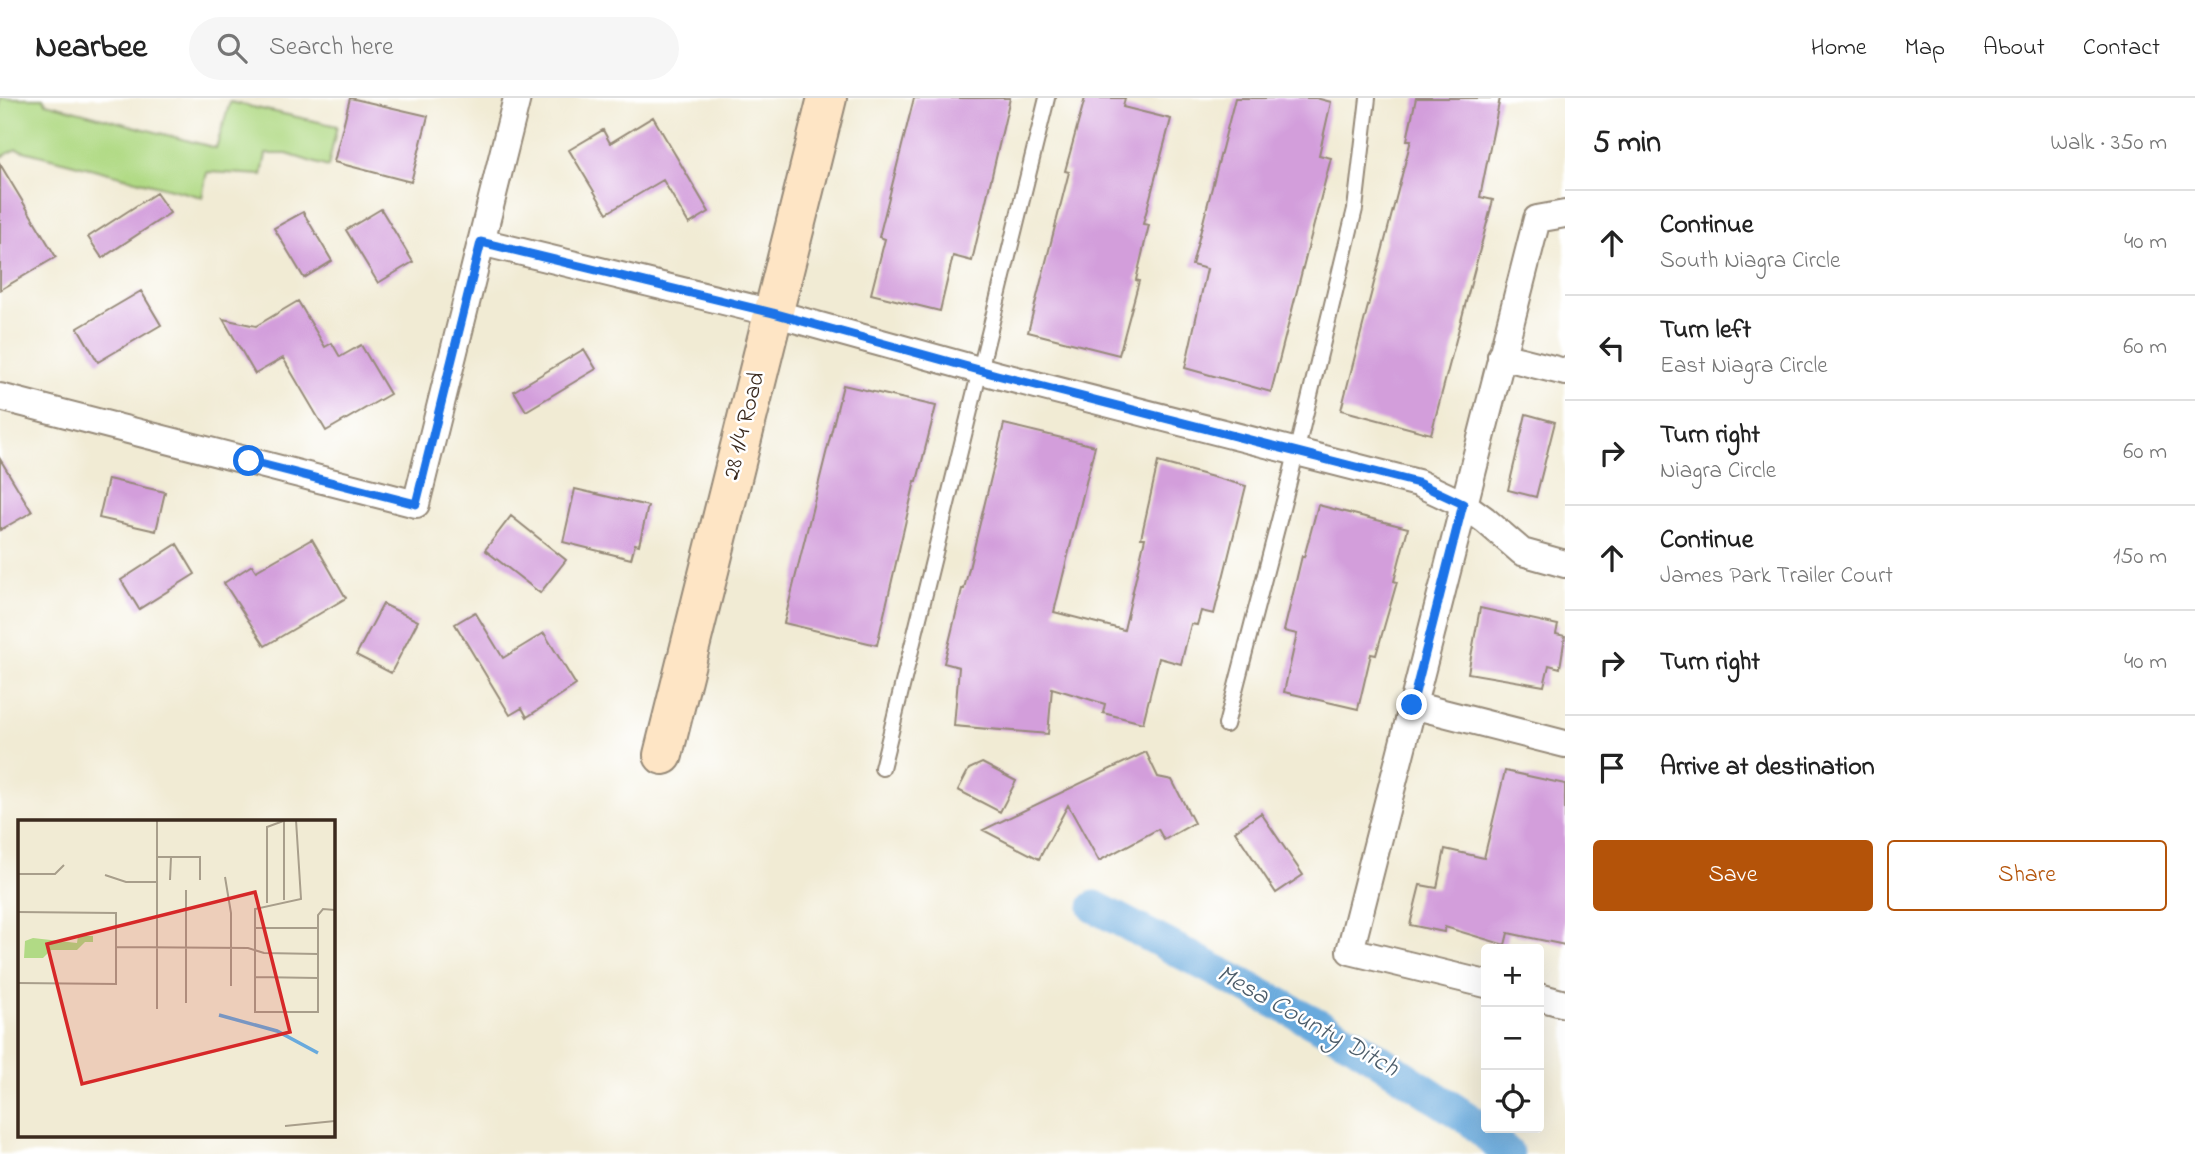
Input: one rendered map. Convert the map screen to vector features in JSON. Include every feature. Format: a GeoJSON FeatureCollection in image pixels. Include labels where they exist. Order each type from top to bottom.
{"type":"FeatureCollection","features":[{"type":"Feature","properties":{"kind":"street"},"geometry":{"type":"LineString","coordinates":[[0,397],[416,504],[517,98]]}},
{"type":"Feature","properties":{"kind":"street","name":"28 1/4 Road"},"geometry":{"type":"LineString","coordinates":[[663,755],[827,98]]}},
{"type":"Feature","properties":{"kind":"street"},"geometry":{"type":"LineString","coordinates":[[1481,983],[1350,951],[1536,219],[1565,214]]}},
{"type":"Feature","properties":{"kind":"street"},"geometry":{"type":"LineString","coordinates":[[481,242],[773,313],[980,370],[1418,483],[1463,504],[1522,552],[1565,564]]}},
{"type":"Feature","properties":{"kind":"street"},"geometry":{"type":"LineString","coordinates":[[1501,356],[1565,372]]}},
{"type":"Feature","properties":{"kind":"street"},"geometry":{"type":"LineString","coordinates":[[1412,705],[1565,744]]}},
{"type":"Feature","properties":{"kind":"street"},"geometry":{"type":"LineString","coordinates":[[1544,998],[1565,1004]]}},
{"type":"Feature","properties":{"kind":"lane"},"geometry":{"type":"LineString","coordinates":[[882,768],[1047,98]]}},
{"type":"Feature","properties":{"kind":"lane"},"geometry":{"type":"LineString","coordinates":[[1226,725],[1355,209],[1368,98]]}},
{"type":"Feature","properties":{"kind":"green space"},"geometry":{"type":"Polygon","coordinates":[[[0,98],[43,98],[46,103],[216,148],[230,102],[337,126],[328,167],[287,154],[266,154],[262,175],[207,172],[202,197],[16,149],[0,158],[0,98]]]}},
{"type":"Feature","properties":{"kind":"building"},"geometry":{"type":"Polygon","coordinates":[[[350,98],[428,116],[411,182],[334,162],[350,98]]]}},
{"type":"Feature","properties":{"kind":"building"},"geometry":{"type":"Polygon","coordinates":[[[914,98],[1010,98],[972,261],[953,256],[940,311],[871,294],[885,239],[879,237],[914,98]]]}},
{"type":"Feature","properties":{"kind":"building"},"geometry":{"type":"Polygon","coordinates":[[[1085,98],[1125,98],[1123,107],[1171,119],[1143,224],[1149,225],[1136,280],[1139,281],[1119,355],[1028,332],[1069,172],[1065,171],[1085,98]]]}},
{"type":"Feature","properties":{"kind":"building"},"geometry":{"type":"Polygon","coordinates":[[[1235,98],[1316,98],[1331,102],[1319,155],[1331,158],[1271,392],[1185,368],[1207,269],[1192,265],[1235,98]]]}},
{"type":"Feature","properties":{"kind":"building"},"geometry":{"type":"Polygon","coordinates":[[[1416,98],[1500,98],[1480,197],[1493,200],[1431,434],[1341,410],[1411,140],[1407,140],[1416,98]]]}},
{"type":"Feature","properties":{"kind":"building"},"geometry":{"type":"Polygon","coordinates":[[[653,117],[709,212],[689,224],[663,180],[607,213],[569,150],[603,130],[610,143],[653,117]]]}},
{"type":"Feature","properties":{"kind":"building"},"geometry":{"type":"Polygon","coordinates":[[[0,164],[56,257],[0,290],[0,164]]]}},
{"type":"Feature","properties":{"kind":"building"},"geometry":{"type":"Polygon","coordinates":[[[156,193],[170,213],[102,258],[88,237],[156,193]]]}},
{"type":"Feature","properties":{"kind":"building"},"geometry":{"type":"Polygon","coordinates":[[[381,209],[413,262],[378,283],[346,230],[381,209]]]}},
{"type":"Feature","properties":{"kind":"building"},"geometry":{"type":"Polygon","coordinates":[[[303,212],[332,261],[304,278],[274,228],[303,212]]]}},
{"type":"Feature","properties":{"kind":"building"},"geometry":{"type":"Polygon","coordinates":[[[141,291],[161,325],[98,362],[78,328],[141,291]]]}},
{"type":"Feature","properties":{"kind":"building"},"geometry":{"type":"Polygon","coordinates":[[[298,301],[325,347],[332,343],[340,357],[361,345],[390,394],[326,431],[283,358],[255,374],[223,319],[256,326],[298,301]]]}},
{"type":"Feature","properties":{"kind":"building"},"geometry":{"type":"Polygon","coordinates":[[[584,349],[596,369],[526,411],[514,391],[584,349]]]}},
{"type":"Feature","properties":{"kind":"building"},"geometry":{"type":"Polygon","coordinates":[[[843,385],[936,406],[915,481],[877,645],[784,623],[843,385]]]}},
{"type":"Feature","properties":{"kind":"building"},"geometry":{"type":"Polygon","coordinates":[[[1526,414],[1555,422],[1536,497],[1508,490],[1526,414]]]}},
{"type":"Feature","properties":{"kind":"building"},"geometry":{"type":"Polygon","coordinates":[[[1004,424],[1095,446],[1054,612],[1124,630],[1145,538],[1141,538],[1158,462],[1246,486],[1214,614],[1201,611],[1197,625],[1191,624],[1181,664],[1159,658],[1143,723],[1103,713],[1105,704],[1052,688],[1048,734],[954,726],[959,667],[944,663],[1004,424]]]}},
{"type":"Feature","properties":{"kind":"building"},"geometry":{"type":"Polygon","coordinates":[[[0,459],[32,512],[0,530],[0,459]]]}},
{"type":"Feature","properties":{"kind":"building"},"geometry":{"type":"Polygon","coordinates":[[[108,479],[165,492],[156,531],[99,518],[108,479]]]}},
{"type":"Feature","properties":{"kind":"building"},"geometry":{"type":"Polygon","coordinates":[[[575,489],[648,506],[639,545],[635,544],[631,559],[563,542],[575,489]]]}},
{"type":"Feature","properties":{"kind":"building"},"geometry":{"type":"Polygon","coordinates":[[[1318,505],[1408,528],[1394,581],[1397,582],[1376,655],[1371,654],[1358,709],[1284,692],[1297,634],[1284,631],[1302,556],[1304,557],[1318,505]]]}},
{"type":"Feature","properties":{"kind":"building"},"geometry":{"type":"Polygon","coordinates":[[[511,516],[566,560],[540,593],[485,550],[511,516]]]}},
{"type":"Feature","properties":{"kind":"building"},"geometry":{"type":"Polygon","coordinates":[[[312,539],[346,598],[265,646],[224,583],[252,565],[256,571],[312,539]]]}},
{"type":"Feature","properties":{"kind":"building"},"geometry":{"type":"Polygon","coordinates":[[[177,544],[195,574],[139,609],[121,580],[177,544]]]}},
{"type":"Feature","properties":{"kind":"building"},"geometry":{"type":"Polygon","coordinates":[[[383,604],[418,621],[391,673],[356,655],[383,604]]]}},
{"type":"Feature","properties":{"kind":"building"},"geometry":{"type":"Polygon","coordinates":[[[1480,608],[1558,625],[1556,634],[1565,636],[1560,668],[1549,665],[1544,686],[1468,673],[1480,608]]]}},
{"type":"Feature","properties":{"kind":"building"},"geometry":{"type":"Polygon","coordinates":[[[475,612],[503,658],[544,633],[576,685],[527,717],[522,708],[510,715],[455,624],[475,612]]]}},
{"type":"Feature","properties":{"kind":"building"},"geometry":{"type":"Polygon","coordinates":[[[1146,752],[1158,777],[1172,780],[1194,823],[1164,840],[1158,829],[1099,861],[1068,805],[1039,859],[983,830],[1146,752]]]}},
{"type":"Feature","properties":{"kind":"building"},"geometry":{"type":"Polygon","coordinates":[[[982,763],[1016,781],[1000,812],[958,790],[969,769],[982,763]]]}},
{"type":"Feature","properties":{"kind":"building"},"geometry":{"type":"Polygon","coordinates":[[[1505,771],[1565,784],[1565,945],[1508,933],[1505,944],[1502,944],[1445,927],[1444,932],[1410,925],[1420,885],[1437,888],[1445,849],[1484,858],[1505,771]]]}},
{"type":"Feature","properties":{"kind":"building"},"geometry":{"type":"Polygon","coordinates":[[[1261,813],[1303,875],[1276,893],[1235,831],[1261,813]]]}},
{"type":"Feature","properties":{"kind":"waterway","name":"Mesa County Ditch"},"geometry":{"type":"LineString","coordinates":[[1095,907],[1355,1044],[1473,1122],[1508,1154]]}},
{"type":"Feature","properties":{"kind":"route"},"geometry":{"type":"LineString","coordinates":[[249,461],[416,504],[481,242],[773,313],[997,375],[1418,483],[1463,504],[1412,705]]}}]}
